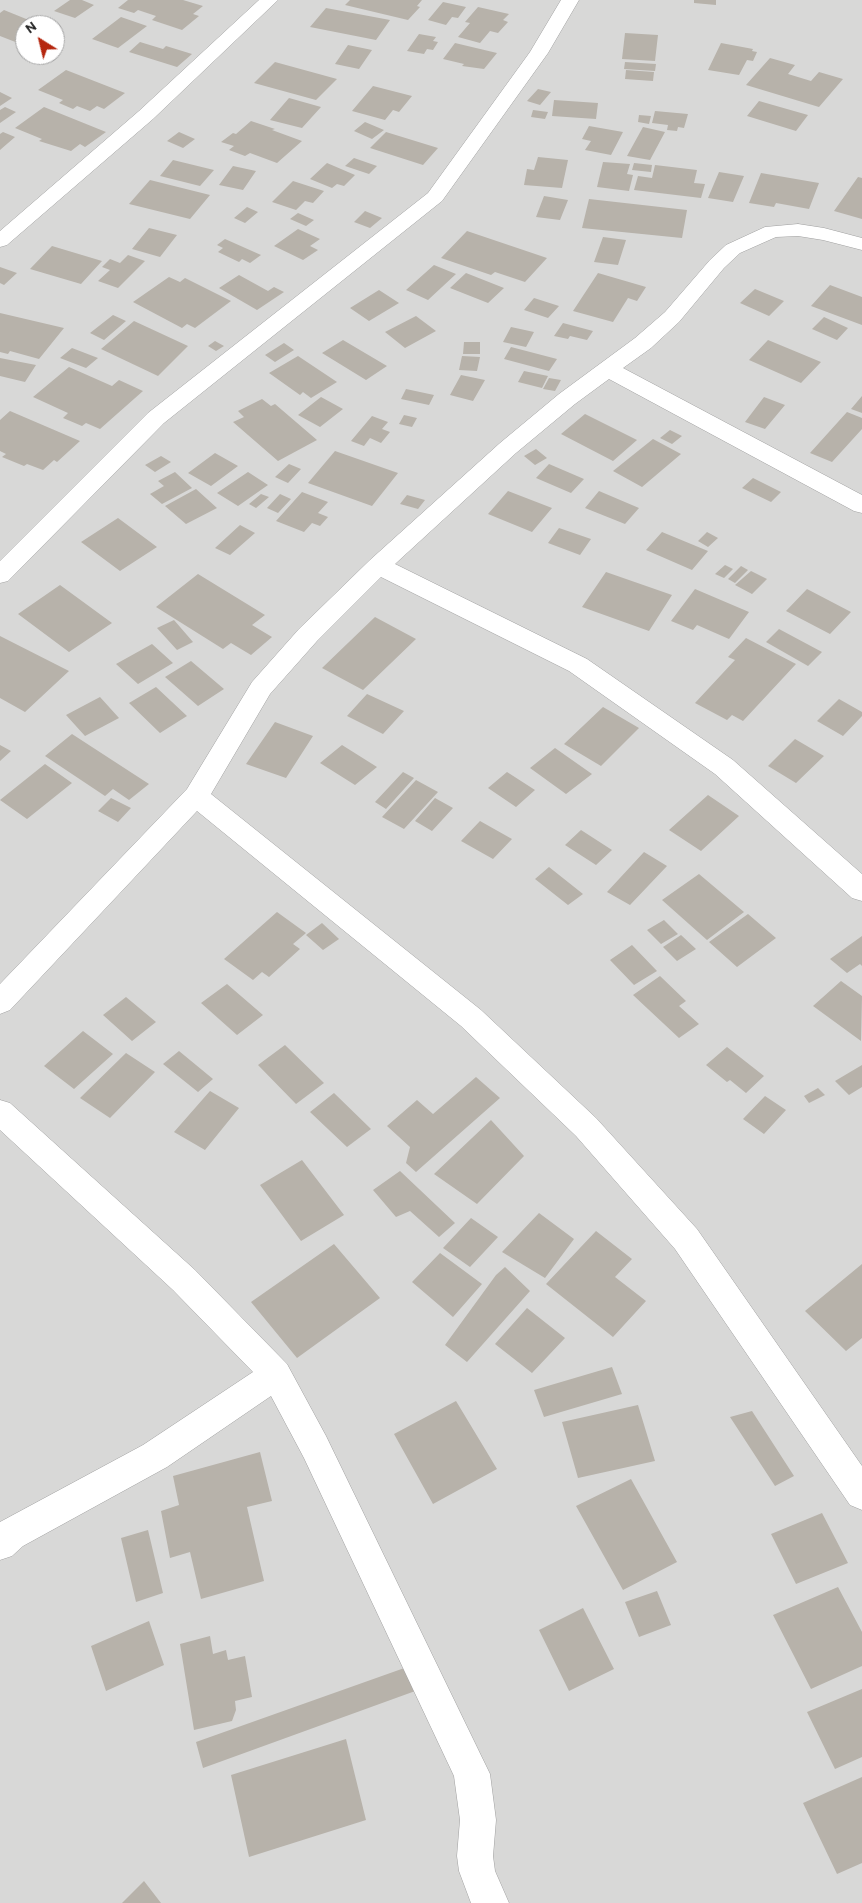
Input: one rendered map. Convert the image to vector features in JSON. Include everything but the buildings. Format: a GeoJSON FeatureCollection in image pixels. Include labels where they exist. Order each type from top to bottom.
{"type":"FeatureCollection","features":[{"type":"Feature","properties":{"kind":"street"},"geometry":{"type":"LineString","coordinates":[[0,241],[146,115],[269,0]]}},
{"type":"Feature","properties":{"kind":"street"},"geometry":{"type":"LineString","coordinates":[[0,575],[156,418],[435,198],[534,61],[570,0]]}},
{"type":"Feature","properties":{"kind":"street"},"geometry":{"type":"LineString","coordinates":[[0,1002],[196,796],[261,688],[308,635],[378,566],[508,448],[643,343],[672,318],[732,249],[772,231],[798,230],[824,234],[862,244]]}},
{"type":"Feature","properties":{"kind":"street"},"geometry":{"type":"LineString","coordinates":[[608,369],[862,505]]}},
{"type":"Feature","properties":{"kind":"street"},"geometry":{"type":"LineString","coordinates":[[378,566],[578,665],[724,767],[862,890]]}},
{"type":"Feature","properties":{"kind":"street"},"geometry":{"type":"LineString","coordinates":[[196,796],[472,1018],[586,1127],[686,1240],[862,1494]]}},
{"type":"Feature","properties":{"kind":"street"},"geometry":{"type":"LineString","coordinates":[[0,1112],[184,1280],[276,1374],[315,1447],[472,1774],[478,1820],[475,1856],[477,1871],[490,1903]]}},
{"type":"Feature","properties":{"kind":"street"},"geometry":{"type":"LineString","coordinates":[[0,1544],[11,1534],[155,1456],[276,1374]]}},
{"type":"Feature","properties":{"kind":"shaded area"},"geometry":{"type":"Polygon","coordinates":[[[0,0],[862,0],[862,1903],[0,1903],[0,0]]]}}]}
